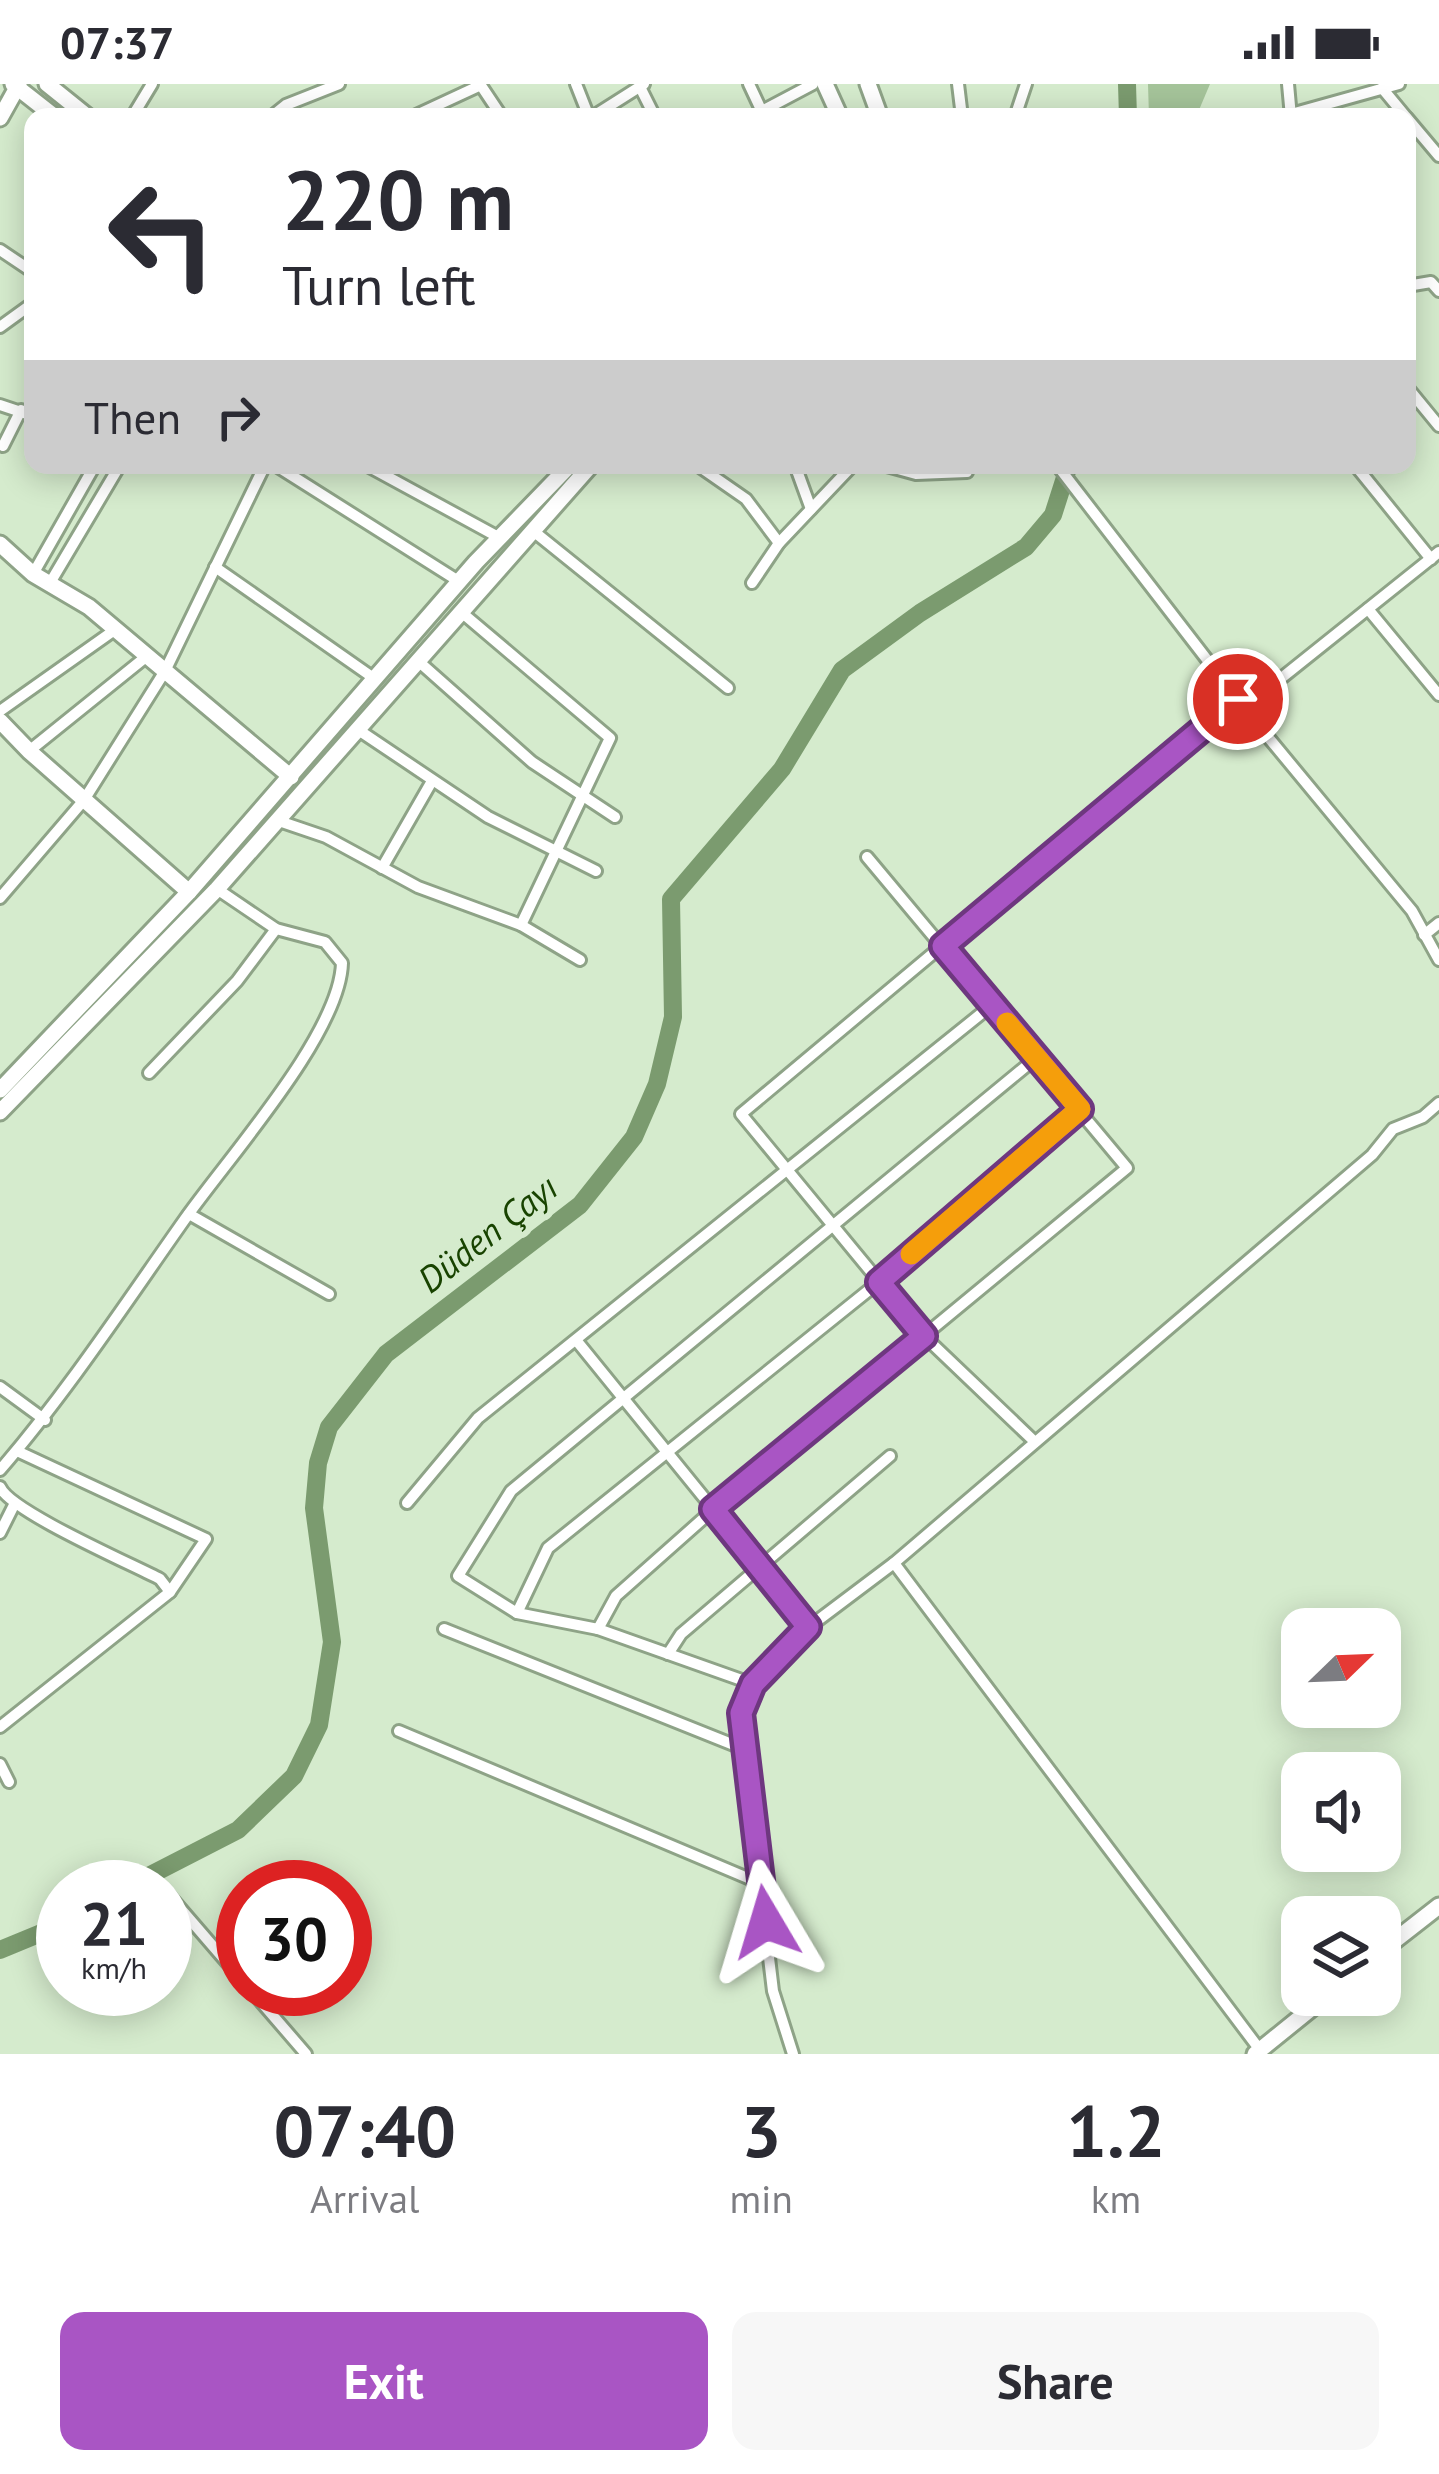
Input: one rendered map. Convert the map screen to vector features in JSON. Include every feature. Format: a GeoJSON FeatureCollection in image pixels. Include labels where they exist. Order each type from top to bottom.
{"type":"FeatureCollection","features":[{"type":"Feature","properties":{"kind":"main road"},"geometry":{"type":"LineString","coordinates":[[47,84],[77,108]]}},
{"type":"Feature","properties":{"kind":"main road"},"geometry":{"type":"LineString","coordinates":[[0,118],[16,85],[44,108]]}},
{"type":"Feature","properties":{"kind":"main road"},"geometry":{"type":"LineString","coordinates":[[0,1090],[189,892],[460,582],[561,474]]}},
{"type":"Feature","properties":{"kind":"main road"},"geometry":{"type":"LineString","coordinates":[[0,1112],[217,889],[583,474]]}},
{"type":"Feature","properties":{"kind":"main road"},"geometry":{"type":"LineString","coordinates":[[0,544],[33,574],[89,607],[291,777]]}},
{"type":"Feature","properties":{"kind":"main road"},"geometry":{"type":"LineString","coordinates":[[342,718],[357,729]]}},
{"type":"Feature","properties":{"kind":"main road"},"geometry":{"type":"LineString","coordinates":[[0,721],[189,892]]}},
{"type":"Feature","properties":{"kind":"main road"},"geometry":{"type":"LineString","coordinates":[[1401,1936],[1439,1906]]}},
{"type":"Feature","properties":{"kind":"main road"},"geometry":{"type":"LineString","coordinates":[[1257,2052],[1302,2016]]}},
{"type":"Feature","properties":{"kind":"street"},"geometry":{"type":"LineString","coordinates":[[282,108],[339,84]]}},
{"type":"Feature","properties":{"kind":"street"},"geometry":{"type":"LineString","coordinates":[[773,108],[812,84]]}},
{"type":"Feature","properties":{"kind":"street"},"geometry":{"type":"LineString","coordinates":[[1317,108],[1399,84]]}},
{"type":"Feature","properties":{"kind":"street"},"geometry":{"type":"LineString","coordinates":[[431,108],[481,85]]}},
{"type":"Feature","properties":{"kind":"street"},"geometry":{"type":"LineString","coordinates":[[606,108],[642,86]]}},
{"type":"Feature","properties":{"kind":"street"},"geometry":{"type":"LineString","coordinates":[[1382,88],[1399,108]]}},
{"type":"Feature","properties":{"kind":"street"},"geometry":{"type":"LineString","coordinates":[[1416,129],[1439,156]]}},
{"type":"Feature","properties":{"kind":"street"},"geometry":{"type":"LineString","coordinates":[[0,328],[24,310]]}},
{"type":"Feature","properties":{"kind":"street"},"geometry":{"type":"LineString","coordinates":[[1416,398],[1439,426]]}},
{"type":"Feature","properties":{"kind":"street"},"geometry":{"type":"LineString","coordinates":[[3,446],[24,417]]}},
{"type":"Feature","properties":{"kind":"street"},"geometry":{"type":"LineString","coordinates":[[33,574],[90,474]]}},
{"type":"Feature","properties":{"kind":"street"},"geometry":{"type":"LineString","coordinates":[[50,583],[115,474]]}},
{"type":"Feature","properties":{"kind":"street"},"geometry":{"type":"LineString","coordinates":[[0,898],[84,800],[165,671],[261,474]]}},
{"type":"Feature","properties":{"kind":"street"},"geometry":{"type":"LineString","coordinates":[[289,474],[460,582]]}},
{"type":"Feature","properties":{"kind":"street"},"geometry":{"type":"LineString","coordinates":[[383,474],[500,538]]}},
{"type":"Feature","properties":{"kind":"street"},"geometry":{"type":"LineString","coordinates":[[710,474],[746,499],[779,543]]}},
{"type":"Feature","properties":{"kind":"street"},"geometry":{"type":"LineString","coordinates":[[798,474],[811,509]]}},
{"type":"Feature","properties":{"kind":"street"},"geometry":{"type":"LineString","coordinates":[[752,584],[779,543],[844,474]]}},
{"type":"Feature","properties":{"kind":"street"},"geometry":{"type":"LineString","coordinates":[[1064,474],[1241,704],[1412,911],[1439,961]]}},
{"type":"Feature","properties":{"kind":"street"},"geometry":{"type":"LineString","coordinates":[[1035,1442],[924,1336],[741,1114],[1241,704],[1435,555],[1363,474]]}},
{"type":"Feature","properties":{"kind":"street"},"geometry":{"type":"LineString","coordinates":[[532,530],[728,688]]}},
{"type":"Feature","properties":{"kind":"street"},"geometry":{"type":"LineString","coordinates":[[215,567],[376,680]]}},
{"type":"Feature","properties":{"kind":"street"},"geometry":{"type":"LineString","coordinates":[[1368,609],[1439,694]]}},
{"type":"Feature","properties":{"kind":"street"},"geometry":{"type":"LineString","coordinates":[[460,610],[610,738],[521,925]]}},
{"type":"Feature","properties":{"kind":"street"},"geometry":{"type":"LineString","coordinates":[[0,711],[116,629]]}},
{"type":"Feature","properties":{"kind":"street"},"geometry":{"type":"LineString","coordinates":[[28,751],[147,656]]}},
{"type":"Feature","properties":{"kind":"street"},"geometry":{"type":"LineString","coordinates":[[417,660],[532,762],[615,817]]}},
{"type":"Feature","properties":{"kind":"street"},"geometry":{"type":"LineString","coordinates":[[357,729],[488,817],[596,871]]}},
{"type":"Feature","properties":{"kind":"street"},"geometry":{"type":"LineString","coordinates":[[382,868],[432,781]]}},
{"type":"Feature","properties":{"kind":"street"},"geometry":{"type":"LineString","coordinates":[[276,820],[326,837],[418,887],[521,925],[580,960]]}},
{"type":"Feature","properties":{"kind":"street"},"geometry":{"type":"LineString","coordinates":[[598,1629],[616,1596],[713,1509],[1126,1168],[867,857]]}},
{"type":"Feature","properties":{"kind":"street"},"geometry":{"type":"LineString","coordinates":[[0,1470],[45,1420],[189,1214],[255,1131],[342,983],[342,963],[325,942],[276,929],[217,889]]}},
{"type":"Feature","properties":{"kind":"street"},"geometry":{"type":"LineString","coordinates":[[1424,935],[1439,923]]}},
{"type":"Feature","properties":{"kind":"street"},"geometry":{"type":"LineString","coordinates":[[149,1073],[238,981],[276,929]]}},
{"type":"Feature","properties":{"kind":"street"},"geometry":{"type":"LineString","coordinates":[[407,1503],[478,1418],[992,1005]]}},
{"type":"Feature","properties":{"kind":"street"},"geometry":{"type":"LineString","coordinates":[[753,1684],[598,1629],[517,1613],[458,1576],[511,1491],[1036,1058]]}},
{"type":"Feature","properties":{"kind":"street"},"geometry":{"type":"LineString","coordinates":[[793,2054],[773,1990],[741,1713],[753,1684],[808,1627],[894,1563],[1372,1155],[1393,1129],[1423,1118],[1439,1103]]}},
{"type":"Feature","properties":{"kind":"street"},"geometry":{"type":"LineString","coordinates":[[517,1613],[548,1548],[879,1282],[1080,1109]]}},
{"type":"Feature","properties":{"kind":"street"},"geometry":{"type":"LineString","coordinates":[[189,1214],[328,1294]]}},
{"type":"Feature","properties":{"kind":"street"},"geometry":{"type":"LineString","coordinates":[[577,1340],[808,1627]]}},
{"type":"Feature","properties":{"kind":"street"},"geometry":{"type":"LineString","coordinates":[[0,1387],[45,1420]]}},
{"type":"Feature","properties":{"kind":"street"},"geometry":{"type":"LineString","coordinates":[[0,1727],[170,1592],[206,1539],[17,1451]]}},
{"type":"Feature","properties":{"kind":"street"},"geometry":{"type":"LineString","coordinates":[[668,1654],[681,1634],[890,1456]]}},
{"type":"Feature","properties":{"kind":"street"},"geometry":{"type":"LineString","coordinates":[[0,1487],[15,1503],[160,1579],[170,1592]]}},
{"type":"Feature","properties":{"kind":"street"},"geometry":{"type":"LineString","coordinates":[[0,1533],[15,1503]]}},
{"type":"Feature","properties":{"kind":"street"},"geometry":{"type":"LineString","coordinates":[[894,1563],[1257,2052]]}},
{"type":"Feature","properties":{"kind":"street"},"geometry":{"type":"LineString","coordinates":[[444,1629],[745,1749]]}},
{"type":"Feature","properties":{"kind":"street"},"geometry":{"type":"LineString","coordinates":[[399,1731],[762,1884]]}},
{"type":"Feature","properties":{"kind":"street"},"geometry":{"type":"LineString","coordinates":[[0,1764],[9,1782]]}},
{"type":"Feature","properties":{"kind":"street"},"geometry":{"type":"LineString","coordinates":[[192,1922],[216,1950]]}},
{"type":"Feature","properties":{"kind":"street"},"geometry":{"type":"LineString","coordinates":[[273,2016],[306,2054]]}},
{"type":"Feature","properties":{"kind":"green space"},"geometry":{"type":"Polygon","coordinates":[[[1148,84],[1210,84],[1200,108],[1149,108],[1148,84]]]}},
{"type":"Feature","properties":{"kind":"waterway","name":"Düden Çayı"},"geometry":{"type":"LineString","coordinates":[[1127,84],[1128,108]]}},
{"type":"Feature","properties":{"kind":"waterway","name":"Düden Çayı"},"geometry":{"type":"LineString","coordinates":[[180,1860],[238,1830],[294,1776],[319,1725],[332,1642],[314,1508],[318,1463],[329,1427],[386,1354],[580,1205],[634,1137],[657,1084],[673,1017],[671,899],[782,769],[842,670],[920,613],[1026,547],[1053,515],[1066,474]]}},
{"type":"Feature","properties":{"kind":"waterway","name":"Düden Çayı"},"geometry":{"type":"LineString","coordinates":[[0,1950],[36,1935]]}},
{"type":"Feature","properties":{"kind":"slow traffic"},"geometry":{"type":"LineString","coordinates":[[911,1254],[1080,1109],[1007,1023]]}},
{"type":"Feature","properties":{"kind":"route"},"geometry":{"type":"LineString","coordinates":[[766,1922],[741,1713],[753,1684],[808,1627],[713,1509],[924,1336],[879,1282],[1080,1109],[943,946],[1238,699]]}}]}
